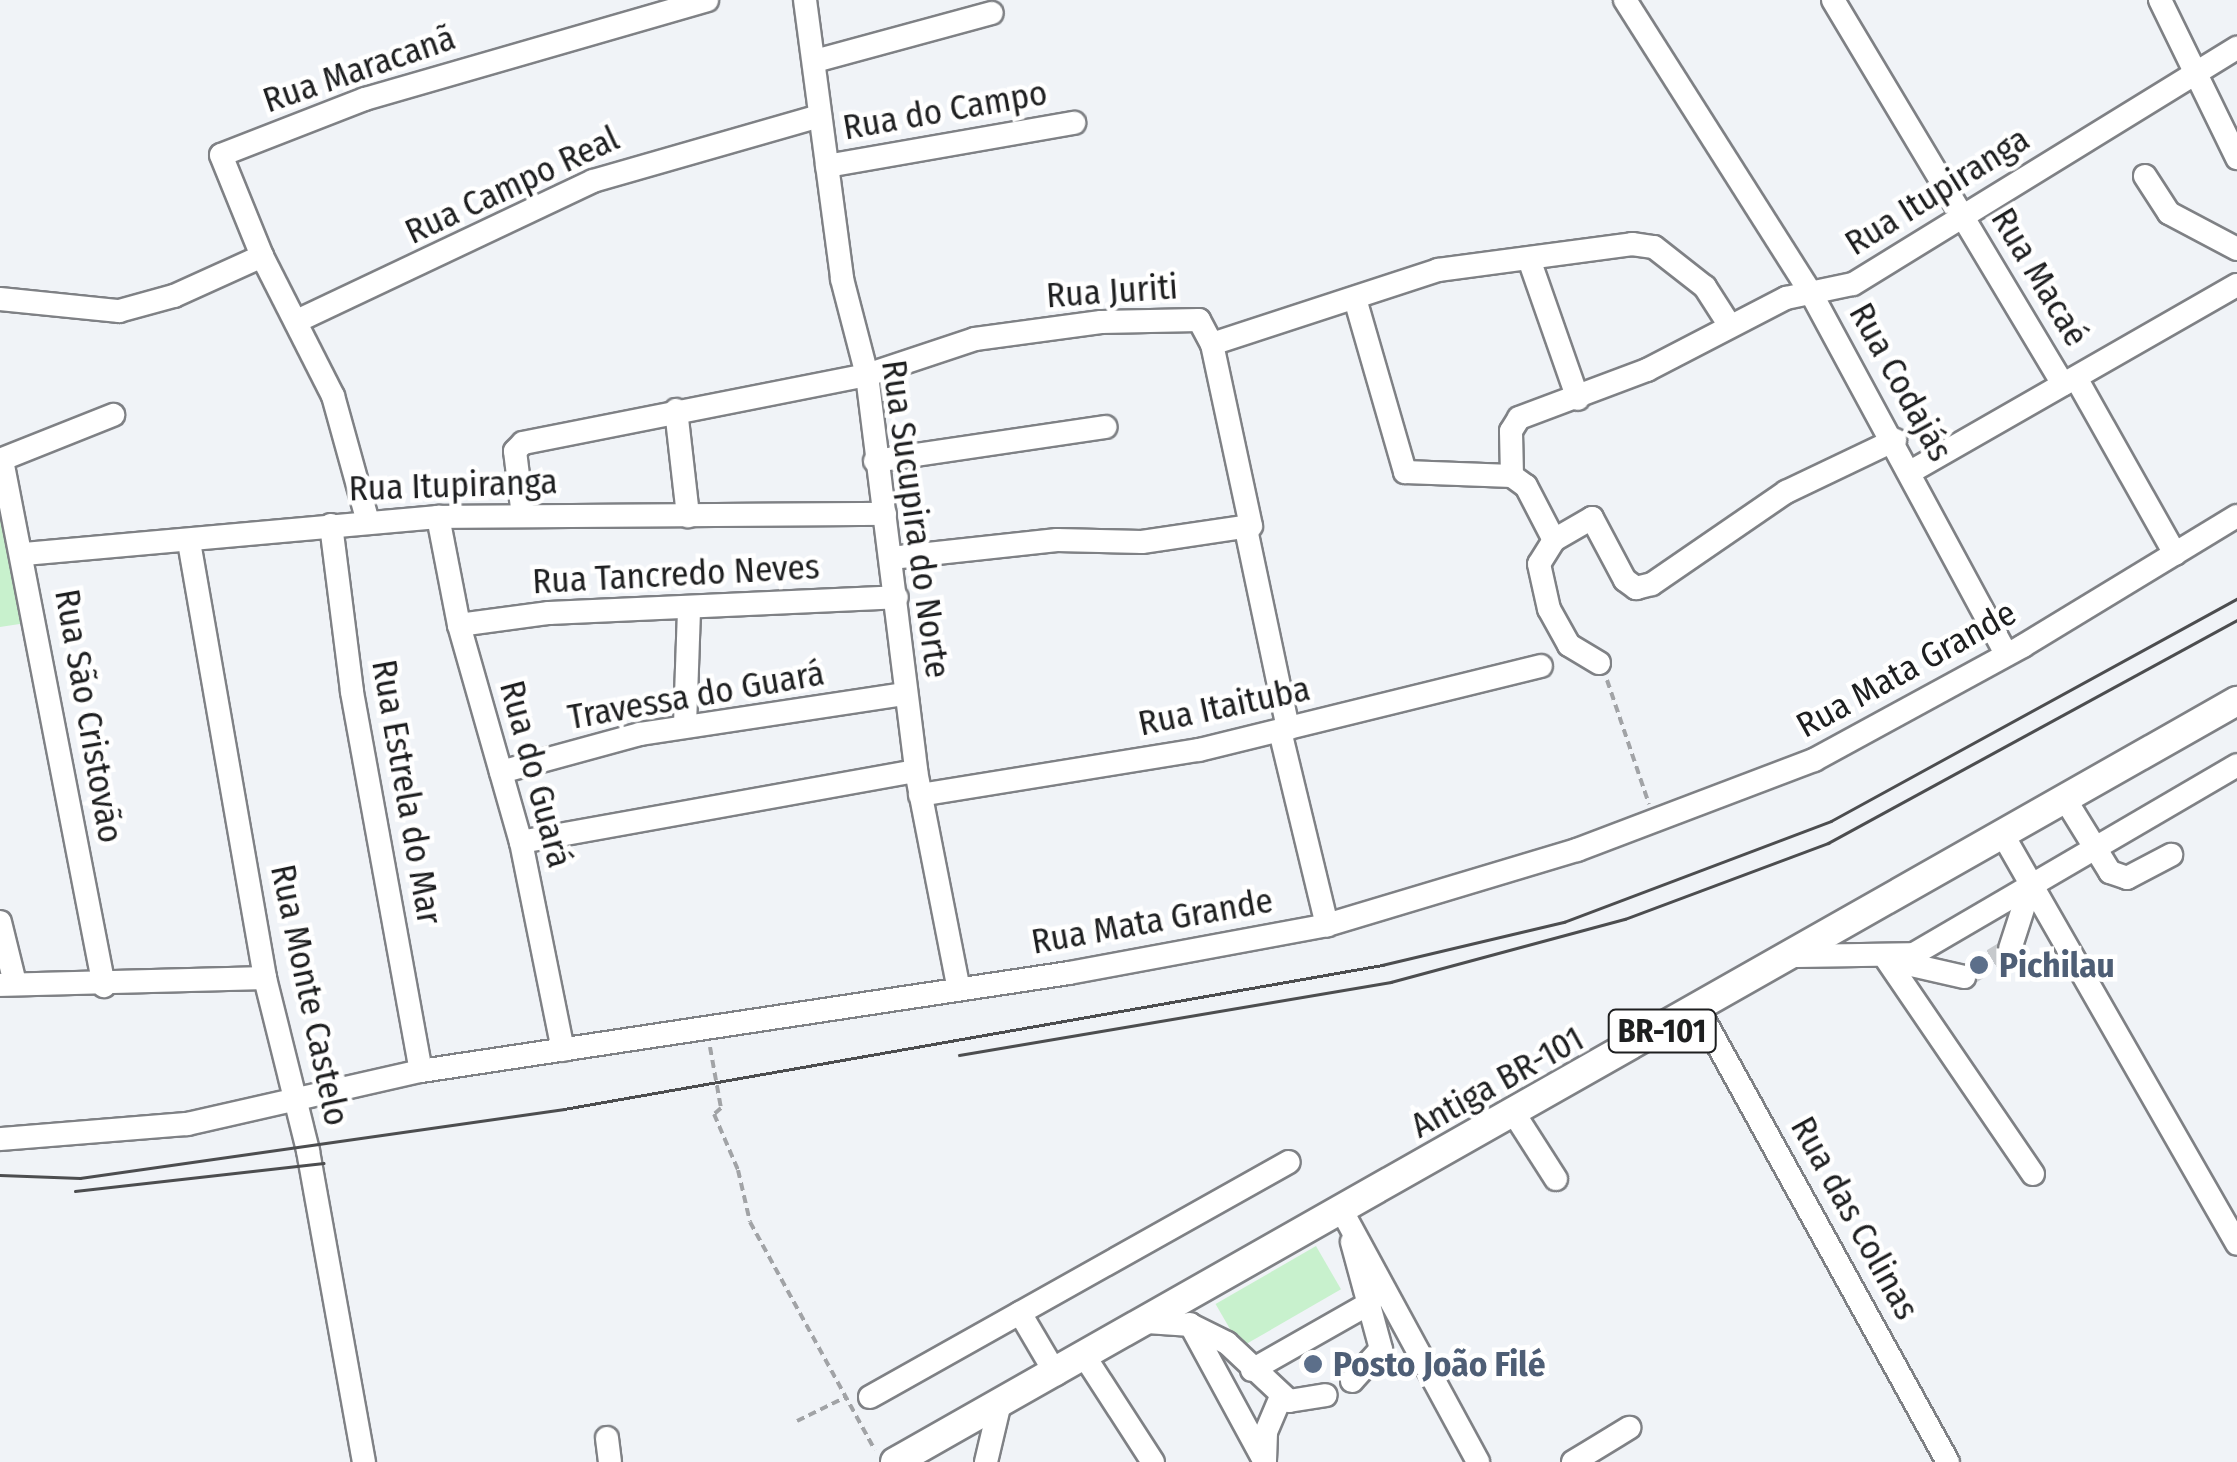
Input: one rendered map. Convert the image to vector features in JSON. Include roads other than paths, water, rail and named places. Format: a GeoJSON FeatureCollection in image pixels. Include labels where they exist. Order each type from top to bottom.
{"type":"FeatureCollection","features":[{"type":"Feature","properties":{"kind":"main road","name":"Antiga BR-101"},"geometry":{"type":"LineString","coordinates":[[895,1462],[1147,1322],[1185,1314],[1348,1221],[1515,1115],[2237,701]]}},
{"type":"Feature","properties":{"kind":"street","name":"Rua Maracanã"},"geometry":{"type":"LineString","coordinates":[[262,256],[224,168],[224,152],[364,100],[708,0]]}},
{"type":"Feature","properties":{"kind":"street","name":"Rua Sucupira do Norte"},"geometry":{"type":"LineString","coordinates":[[804,0],[842,279],[867,374],[916,771],[958,986]]}},
{"type":"Feature","properties":{"kind":"street","name":"Rua Codajás"},"geometry":{"type":"LineString","coordinates":[[1625,0],[1812,292],[1912,470],[2006,654]]}},
{"type":"Feature","properties":{"kind":"street","name":"Rua Macaé"},"geometry":{"type":"LineString","coordinates":[[1834,0],[1962,215],[2070,381],[2175,554]]}},
{"type":"Feature","properties":{"kind":"street"},"geometry":{"type":"LineString","coordinates":[[2160,0],[2237,158]]}},
{"type":"Feature","properties":{"kind":"street"},"geometry":{"type":"LineString","coordinates":[[815,61],[992,13]]}},
{"type":"Feature","properties":{"kind":"street","name":"Rua Itupiranga"},"geometry":{"type":"LineString","coordinates":[[1512,476],[1511,442],[1516,420],[1578,399],[1730,326],[1812,292],[1853,284],[2237,48]]}},
{"type":"Feature","properties":{"kind":"street","name":"Rua Campo Real"},"geometry":{"type":"LineString","coordinates":[[297,321],[593,181],[820,116]]}},
{"type":"Feature","properties":{"kind":"street","name":"Rua do Campo"},"geometry":{"type":"LineString","coordinates":[[827,166],[1074,123]]}},
{"type":"Feature","properties":{"kind":"street"},"geometry":{"type":"LineString","coordinates":[[2145,176],[2169,212],[2237,249]]}},
{"type":"Feature","properties":{"kind":"street","name":"Rua Juriti"},"geometry":{"type":"LineString","coordinates":[[523,516],[520,444],[867,374],[948,344],[1101,322],[1200,320],[1212,344],[1356,302],[1438,270],[1530,262],[1583,248],[1654,247],[1713,294],[1730,326]]}},
{"type":"Feature","properties":{"kind":"street"},"geometry":{"type":"LineString","coordinates":[[0,299],[118,312],[174,296],[262,256],[342,420],[368,522]]}},
{"type":"Feature","properties":{"kind":"street"},"geometry":{"type":"LineString","coordinates":[[1530,262],[1578,399]]}},
{"type":"Feature","properties":{"kind":"street"},"geometry":{"type":"LineString","coordinates":[[1912,470],[2237,284]]}},
{"type":"Feature","properties":{"kind":"street"},"geometry":{"type":"LineString","coordinates":[[1356,302],[1407,474],[1512,476],[1526,486],[1554,540]]}},
{"type":"Feature","properties":{"kind":"street"},"geometry":{"type":"LineString","coordinates":[[891,558],[1057,540],[1142,542],[1239,530],[1253,517],[1212,344]]}},
{"type":"Feature","properties":{"kind":"street"},"geometry":{"type":"LineString","coordinates":[[676,410],[688,516]]}},
{"type":"Feature","properties":{"kind":"street"},"geometry":{"type":"LineString","coordinates":[[1,460],[113,415]]}},
{"type":"Feature","properties":{"kind":"street"},"geometry":{"type":"LineString","coordinates":[[875,461],[1106,428]]}},
{"type":"Feature","properties":{"kind":"street"},"geometry":{"type":"LineString","coordinates":[[1598,663],[1569,645],[1541,589],[1538,564],[1554,540],[1582,520],[1595,520],[1626,580],[1642,587],[1814,475],[1895,440]]}},
{"type":"Feature","properties":{"kind":"street","name":"Rua São Cristovão"},"geometry":{"type":"LineString","coordinates":[[1,460],[24,554],[104,986]]}},
{"type":"Feature","properties":{"kind":"street","name":"Rua Itupiranga"},"geometry":{"type":"LineString","coordinates":[[24,554],[438,517],[885,514]]}},
{"type":"Feature","properties":{"kind":"street","name":"Rua Mata Grande"},"geometry":{"type":"LineString","coordinates":[[0,1139],[149,1130],[421,1070],[563,1050],[706,1023],[1069,973],[1327,925],[1654,821],[1814,760],[2006,654],[2237,516]]}},
{"type":"Feature","properties":{"kind":"street","name":"Rua do Guará"},"geometry":{"type":"LineString","coordinates":[[438,517],[459,625],[521,842],[563,1050]]}},
{"type":"Feature","properties":{"kind":"street","name":"Rua Estrela do Mar"},"geometry":{"type":"LineString","coordinates":[[331,524],[352,692],[421,1070]]}},
{"type":"Feature","properties":{"kind":"street"},"geometry":{"type":"LineString","coordinates":[[1239,530],[1327,925]]}},
{"type":"Feature","properties":{"kind":"street","name":"Rua Monte Castelo"},"geometry":{"type":"LineString","coordinates":[[190,542],[265,978],[295,1098],[364,1462]]}},
{"type":"Feature","properties":{"kind":"street","name":"Rua Tancredo Neves"},"geometry":{"type":"LineString","coordinates":[[459,625],[549,613],[896,598]]}},
{"type":"Feature","properties":{"kind":"street"},"geometry":{"type":"LineString","coordinates":[[685,725],[690,609]]}},
{"type":"Feature","properties":{"kind":"street","name":"Rua Itaituba"},"geometry":{"type":"LineString","coordinates":[[920,795],[1012,785],[1284,730],[1541,666]]}},
{"type":"Feature","properties":{"kind":"street","name":"Travessa do Guará"},"geometry":{"type":"LineString","coordinates":[[501,772],[685,725],[904,694]]}},
{"type":"Feature","properties":{"kind":"street"},"geometry":{"type":"LineString","coordinates":[[1792,956],[1879,958],[1914,954],[2237,765]]}},
{"type":"Feature","properties":{"kind":"street"},"geometry":{"type":"LineString","coordinates":[[521,842],[916,771]]}},
{"type":"Feature","properties":{"kind":"street"},"geometry":{"type":"LineString","coordinates":[[2065,799],[2110,872],[2127,878],[2171,855]]}},
{"type":"Feature","properties":{"kind":"street"},"geometry":{"type":"LineString","coordinates":[[2004,835],[2237,1244]]}},
{"type":"Feature","properties":{"kind":"street"},"geometry":{"type":"LineString","coordinates":[[2010,949],[2030,884]]}},
{"type":"Feature","properties":{"kind":"street"},"geometry":{"type":"LineString","coordinates":[[0,922],[7,984],[104,986],[265,978]]}},
{"type":"Feature","properties":{"kind":"street"},"geometry":{"type":"LineString","coordinates":[[1879,958],[1964,977]]}},
{"type":"Feature","properties":{"kind":"street"},"geometry":{"type":"LineString","coordinates":[[1879,958],[2034,1174]]}},
{"type":"Feature","properties":{"kind":"street","name":"Rua das Colinas"},"geometry":{"type":"LineString","coordinates":[[1698,1009],[1948,1462]]}},
{"type":"Feature","properties":{"kind":"street"},"geometry":{"type":"LineString","coordinates":[[1515,1115],[1556,1179]]}},
{"type":"Feature","properties":{"kind":"street"},"geometry":{"type":"LineString","coordinates":[[870,1397],[1289,1162]]}},
{"type":"Feature","properties":{"kind":"street"},"geometry":{"type":"LineString","coordinates":[[1348,1221],[1356,1266],[1381,1349],[1352,1382]]}},
{"type":"Feature","properties":{"kind":"street"},"geometry":{"type":"LineString","coordinates":[[1348,1221],[1478,1462]]}},
{"type":"Feature","properties":{"kind":"street"},"geometry":{"type":"LineString","coordinates":[[1252,1370],[1370,1303]]}},
{"type":"Feature","properties":{"kind":"street"},"geometry":{"type":"LineString","coordinates":[[1020,1313],[1056,1374]]}},
{"type":"Feature","properties":{"kind":"street"},"geometry":{"type":"LineString","coordinates":[[1185,1314],[1227,1343],[1281,1397],[1302,1402],[1326,1395]]}},
{"type":"Feature","properties":{"kind":"street"},"geometry":{"type":"LineString","coordinates":[[1185,1314],[1265,1461]]}},
{"type":"Feature","properties":{"kind":"street"},"geometry":{"type":"LineString","coordinates":[[1085,1357],[1153,1462]]}},
{"type":"Feature","properties":{"kind":"street"},"geometry":{"type":"LineString","coordinates":[[1265,1461],[1266,1432],[1281,1397]]}},
{"type":"Feature","properties":{"kind":"street"},"geometry":{"type":"LineString","coordinates":[[986,1462],[999,1407]]}},
{"type":"Feature","properties":{"kind":"street"},"geometry":{"type":"LineString","coordinates":[[1573,1462],[1630,1428]]}},
{"type":"Feature","properties":{"kind":"street"},"geometry":{"type":"LineString","coordinates":[[607,1438],[610,1462]]}},
{"type":"Feature","properties":{"kind":"tunnel"},"geometry":{"type":"LineString","coordinates":[[1964,977],[2010,949]]}},
{"type":"Feature","properties":{"kind":"tram line"},"geometry":{"type":"LineString","coordinates":[[0,1175],[80,1178],[564,1109],[1382,965],[1564,922],[1831,821],[2237,599]]}},
{"type":"Feature","properties":{"kind":"tram line"},"geometry":{"type":"LineString","coordinates":[[959,1055],[1391,982],[1625,919],[1828,843],[2237,620]]}},
{"type":"Feature","properties":{"kind":"tram line"},"geometry":{"type":"LineString","coordinates":[[75,1191],[323,1163]]}},
{"type":"Feature","properties":{"kind":"place","name":"Pichilau"},"geometry":{"type":"Point","coordinates":[1979,965]}},
{"type":"Feature","properties":{"kind":"place","name":"Posto João Filé"},"geometry":{"type":"Point","coordinates":[1313,1364]}}]}
